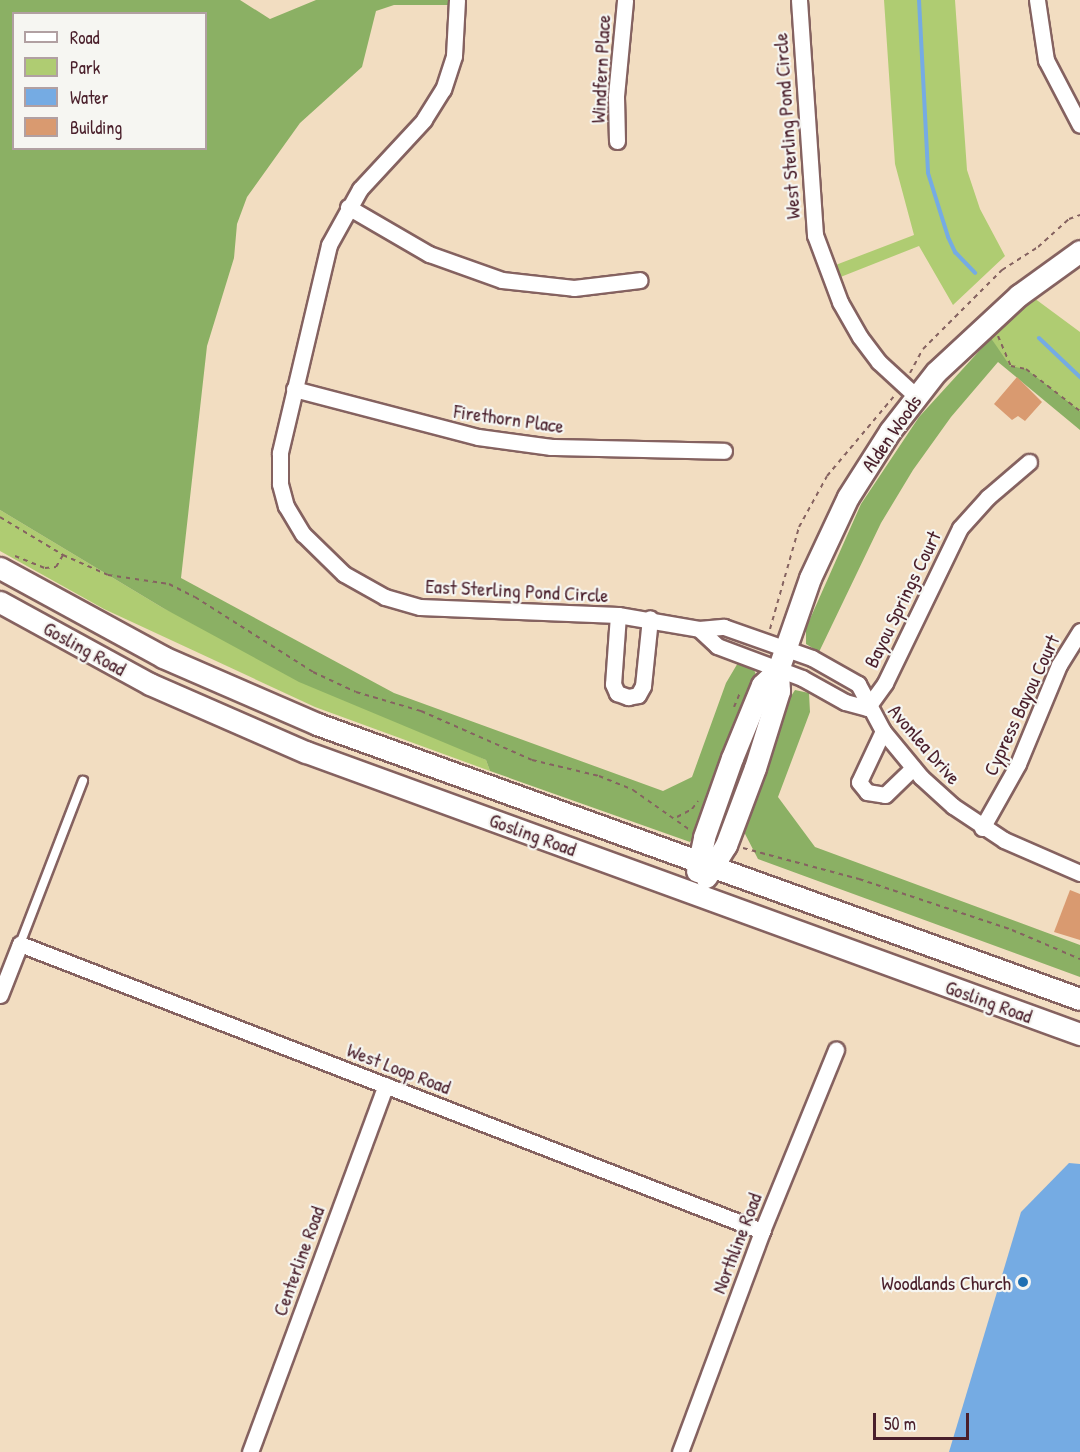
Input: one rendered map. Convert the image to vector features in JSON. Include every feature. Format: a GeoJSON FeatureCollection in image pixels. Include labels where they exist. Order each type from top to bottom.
{"type":"FeatureCollection","features":[{"type":"Feature","properties":{"kind":"main road","name":"Alden Woods"},"geometry":{"type":"LineString","coordinates":[[706,863],[726,845],[779,692],[778,670],[830,531],[867,465],[916,396],[991,319],[1050,269],[1080,251]]}},
{"type":"Feature","properties":{"kind":"main road","name":"Gosling Road"},"geometry":{"type":"LineString","coordinates":[[4,560],[163,657],[316,724],[1080,999]]}},
{"type":"Feature","properties":{"kind":"main road","name":"Gosling Road"},"geometry":{"type":"LineString","coordinates":[[0,602],[150,684],[306,752],[1080,1034]]}},
{"type":"Feature","properties":{"kind":"main road","name":"Alden Woods"},"geometry":{"type":"LineString","coordinates":[[696,893],[706,863],[704,837],[762,685],[778,670]]}},
{"type":"Feature","properties":{"kind":"street"},"geometry":{"type":"LineString","coordinates":[[457,0],[454,56],[443,89],[424,120],[348,207],[429,254],[502,280],[574,288],[640,280]]}},
{"type":"Feature","properties":{"kind":"street","name":"Windfern Place"},"geometry":{"type":"LineString","coordinates":[[617,141],[616,96],[625,0]]}},
{"type":"Feature","properties":{"kind":"street","name":"West Sterling Pond Circle"},"geometry":{"type":"LineString","coordinates":[[799,0],[815,235],[840,302],[860,337],[879,362],[916,396]]}},
{"type":"Feature","properties":{"kind":"street"},"geometry":{"type":"LineString","coordinates":[[1037,0],[1046,60],[1080,125]]}},
{"type":"Feature","properties":{"kind":"street","name":"East Sterling Pond Circle"},"geometry":{"type":"LineString","coordinates":[[348,207],[329,245],[282,435],[280,484],[286,506],[303,534],[344,574],[385,597],[434,610],[618,615],[650,618],[699,629],[724,627],[786,649]]}},
{"type":"Feature","properties":{"kind":"street","name":"Firethorn Place"},"geometry":{"type":"LineString","coordinates":[[294,389],[478,437],[550,447],[724,451]]}},
{"type":"Feature","properties":{"kind":"street","name":"Bayou Springs Court"},"geometry":{"type":"LineString","coordinates":[[867,708],[885,683],[960,528],[988,497],[1029,462]]}},
{"type":"Feature","properties":{"kind":"street"},"geometry":{"type":"LineString","coordinates":[[618,615],[613,684],[617,693],[628,697],[638,695],[643,686],[650,618]]}},
{"type":"Feature","properties":{"kind":"street","name":"East Sterling Pond Circle"},"geometry":{"type":"LineString","coordinates":[[699,629],[717,646],[778,670]]}},
{"type":"Feature","properties":{"kind":"street","name":"Cypress Bayou Court"},"geometry":{"type":"LineString","coordinates":[[982,828],[1018,764],[1059,666],[1080,631]]}},
{"type":"Feature","properties":{"kind":"street","name":"Avonlea Drive"},"geometry":{"type":"LineString","coordinates":[[786,649],[838,670],[858,684],[867,708],[913,768],[939,794],[982,828],[1080,873]]}},
{"type":"Feature","properties":{"kind":"street","name":"Avonlea Drive"},"geometry":{"type":"LineString","coordinates":[[778,670],[813,683],[845,702],[867,708]]}},
{"type":"Feature","properties":{"kind":"street"},"geometry":{"type":"LineString","coordinates":[[883,731],[859,782],[867,792],[885,795],[913,768]]}},
{"type":"Feature","properties":{"kind":"street"},"geometry":{"type":"LineString","coordinates":[[0,995],[20,944]]}},
{"type":"Feature","properties":{"kind":"street","name":"West Loop Road"},"geometry":{"type":"LineString","coordinates":[[20,944],[762,1231]]}},
{"type":"Feature","properties":{"kind":"street","name":"Northline Road"},"geometry":{"type":"LineString","coordinates":[[680,1452],[762,1231],[836,1050]]}},
{"type":"Feature","properties":{"kind":"street","name":"Centerline Road"},"geometry":{"type":"LineString","coordinates":[[250,1452],[386,1085]]}},
{"type":"Feature","properties":{"kind":"lane"},"geometry":{"type":"LineString","coordinates":[[20,944],[83,781]]}},
{"type":"Feature","properties":{"kind":"path"},"geometry":{"type":"LineString","coordinates":[[991,319],[1011,366],[1026,369],[1080,411]]}},
{"type":"Feature","properties":{"kind":"path"},"geometry":{"type":"LineString","coordinates":[[0,517],[63,555],[108,575],[169,584],[248,627],[313,672],[356,692],[421,711],[532,760],[599,776],[633,790],[704,837]]}},
{"type":"Feature","properties":{"kind":"path"},"geometry":{"type":"LineString","coordinates":[[4,560],[45,568],[56,567],[63,555]]}},
{"type":"Feature","properties":{"kind":"path"},"geometry":{"type":"LineString","coordinates":[[726,845],[766,851],[859,879],[1012,930],[1080,959]]}},
{"type":"Feature","properties":{"kind":"green space"},"geometry":{"type":"Polygon","coordinates":[[[0,0],[240,0],[270,19],[316,0],[449,0],[449,5],[394,5],[376,11],[362,67],[300,123],[247,197],[237,224],[234,258],[207,346],[181,578],[394,693],[663,791],[692,777],[726,683],[739,661],[753,667],[758,680],[699,832],[690,842],[490,771],[486,760],[299,682],[163,608],[0,510],[0,0]]]}},
{"type":"Feature","properties":{"kind":"green space"},"geometry":{"type":"Polygon","coordinates":[[[884,0],[955,0],[967,170],[980,209],[1005,256],[953,305],[919,246],[838,278],[833,266],[914,235],[895,164],[884,0]]]}},
{"type":"Feature","properties":{"kind":"green space"},"geometry":{"type":"Polygon","coordinates":[[[1034,298],[1080,332],[1080,415],[1008,367],[991,338],[1034,298]]]}},
{"type":"Feature","properties":{"kind":"green space"},"geometry":{"type":"Polygon","coordinates":[[[991,338],[1010,366],[1026,369],[1080,411],[1080,430],[998,362],[951,417],[913,470],[881,523],[819,652],[806,644],[806,628],[861,504],[919,417],[991,338]]]}},
{"type":"Feature","properties":{"kind":"green space"},"geometry":{"type":"Polygon","coordinates":[[[0,510],[163,608],[486,760],[490,771],[315,707],[104,609],[0,551],[0,510]]]}},
{"type":"Feature","properties":{"kind":"green space"},"geometry":{"type":"Polygon","coordinates":[[[795,690],[809,693],[810,712],[778,797],[815,847],[1080,945],[1080,977],[758,859],[743,830],[786,704],[795,690]]]}},
{"type":"Feature","properties":{"kind":"water","name":"Woodlands Church"},"geometry":{"type":"Polygon","coordinates":[[[1069,1163],[1080,1164],[1080,1452],[949,1452],[1021,1212],[1069,1163]]]}},
{"type":"Feature","properties":{"kind":"building"},"geometry":{"type":"Polygon","coordinates":[[[1017,377],[1042,402],[1025,421],[1018,416],[1012,420],[994,404],[1017,377]]]}},
{"type":"Feature","properties":{"kind":"building"},"geometry":{"type":"Polygon","coordinates":[[[1070,890],[1080,894],[1080,940],[1054,932],[1070,890]]]}},
{"type":"Feature","properties":{"kind":"waterway"},"geometry":{"type":"LineString","coordinates":[[919,0],[928,173],[955,252],[975,273]]}},
{"type":"Feature","properties":{"kind":"waterway"},"geometry":{"type":"LineString","coordinates":[[1039,338],[1080,377]]}},
{"type":"Feature","properties":{"kind":"place","name":"Woodlands Church"},"geometry":{"type":"Point","coordinates":[1023,1282]}}]}
